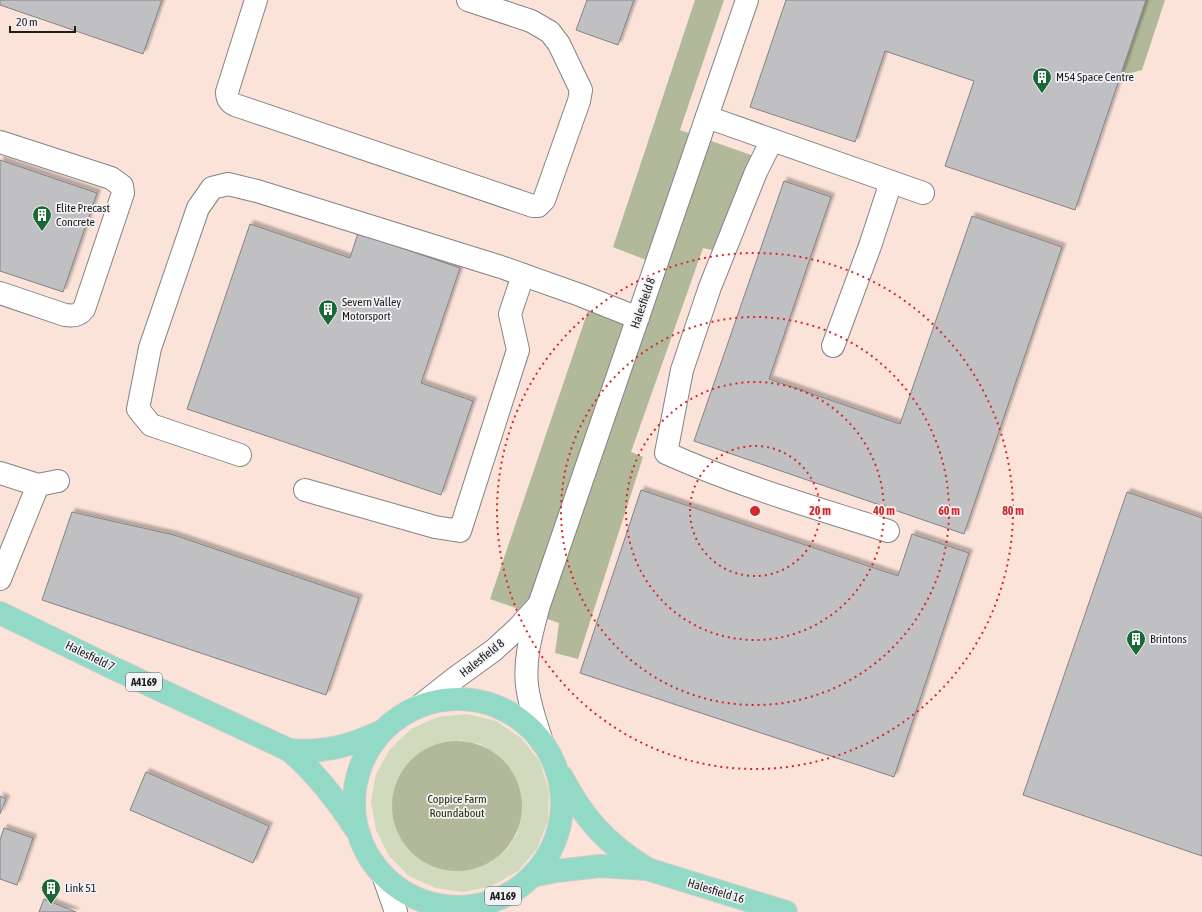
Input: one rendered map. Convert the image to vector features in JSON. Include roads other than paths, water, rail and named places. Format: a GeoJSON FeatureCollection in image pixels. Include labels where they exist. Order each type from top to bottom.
{"type":"FeatureCollection","features":[{"type":"Feature","properties":{"kind":"main road","name":"Halesfield 7"},"geometry":{"type":"LineString","coordinates":[[0,613],[289,750],[322,782],[338,802],[358,832]]}},
{"type":"Feature","properties":{"kind":"main road","name":"A4169"},"geometry":{"type":"LineString","coordinates":[[454,699],[488,703],[518,718],[542,742],[555,764],[562,794],[560,823],[550,852],[532,876],[508,894],[476,908],[444,906],[411,896],[383,875],[368,855],[358,832],[353,805],[357,778],[366,752],[383,730],[400,716],[421,705],[454,699]]}},
{"type":"Feature","properties":{"kind":"main road","name":"Halesfield 7"},"geometry":{"type":"LineString","coordinates":[[289,750],[318,751],[339,748],[358,742],[383,730]]}},
{"type":"Feature","properties":{"kind":"main road","name":"Halesfield 16"},"geometry":{"type":"LineString","coordinates":[[555,764],[570,793],[583,813],[597,830],[627,856],[647,869]]}},
{"type":"Feature","properties":{"kind":"main road","name":"Halesfield 16"},"geometry":{"type":"LineString","coordinates":[[532,876],[556,871],[600,866],[647,869],[786,912]]}},
{"type":"Feature","properties":{"kind":"street"},"geometry":{"type":"LineString","coordinates":[[256,0],[227,92],[227,98],[230,102],[243,108],[533,206],[538,206],[544,200],[579,101],[581,90],[559,44],[550,32],[531,21],[468,0]]}},
{"type":"Feature","properties":{"kind":"street","name":"Halesfield 8"},"geometry":{"type":"LineString","coordinates":[[542,742],[526,684],[526,666],[529,644],[539,605],[747,0]]}},
{"type":"Feature","properties":{"kind":"street"},"geometry":{"type":"LineString","coordinates":[[707,117],[923,193]]}},
{"type":"Feature","properties":{"kind":"street"},"geometry":{"type":"LineString","coordinates":[[772,140],[756,172],[710,287],[682,370],[666,453],[692,465],[761,491],[888,531]]}},
{"type":"Feature","properties":{"kind":"street"},"geometry":{"type":"LineString","coordinates":[[0,142],[111,178],[122,186],[123,193],[84,309],[80,314],[74,316],[65,315],[0,293]]}},
{"type":"Feature","properties":{"kind":"street"},"geometry":{"type":"LineString","coordinates":[[833,346],[870,246],[891,182]]}},
{"type":"Feature","properties":{"kind":"street"},"geometry":{"type":"LineString","coordinates":[[240,455],[151,425],[138,409],[150,348],[198,208],[212,188],[228,184],[257,191],[523,275],[638,318]]}},
{"type":"Feature","properties":{"kind":"street"},"geometry":{"type":"LineString","coordinates":[[305,490],[435,528],[460,531],[518,350],[510,314],[523,275]]}},
{"type":"Feature","properties":{"kind":"street"},"geometry":{"type":"LineString","coordinates":[[0,473],[48,483],[0,579]]}},
{"type":"Feature","properties":{"kind":"street","name":"Halesfield 8"},"geometry":{"type":"LineString","coordinates":[[421,705],[494,650],[518,628],[539,605]]}},
{"type":"Feature","properties":{"kind":"street"},"geometry":{"type":"LineString","coordinates":[[383,875],[396,912]]}},
{"type":"Feature","properties":{"kind":"place","name":"M54 Space Centre"},"geometry":{"type":"Point","coordinates":[1042,94]}},
{"type":"Feature","properties":{"kind":"place","name":"Elite Precast Concrete"},"geometry":{"type":"Point","coordinates":[42,232]}},
{"type":"Feature","properties":{"kind":"place","name":"Severn Valley Motorsport"},"geometry":{"type":"Point","coordinates":[328,326]}},
{"type":"Feature","properties":{"kind":"place","name":"Brintons"},"geometry":{"type":"Point","coordinates":[1136,656]}},
{"type":"Feature","properties":{"kind":"place","name":"Link 51"},"geometry":{"type":"Point","coordinates":[51,905]}},
{"type":"Feature","properties":{"kind":"park label","name":"Coppice Farm Roundabout"},"geometry":{"type":"Point","coordinates":[457,806]}}]}
